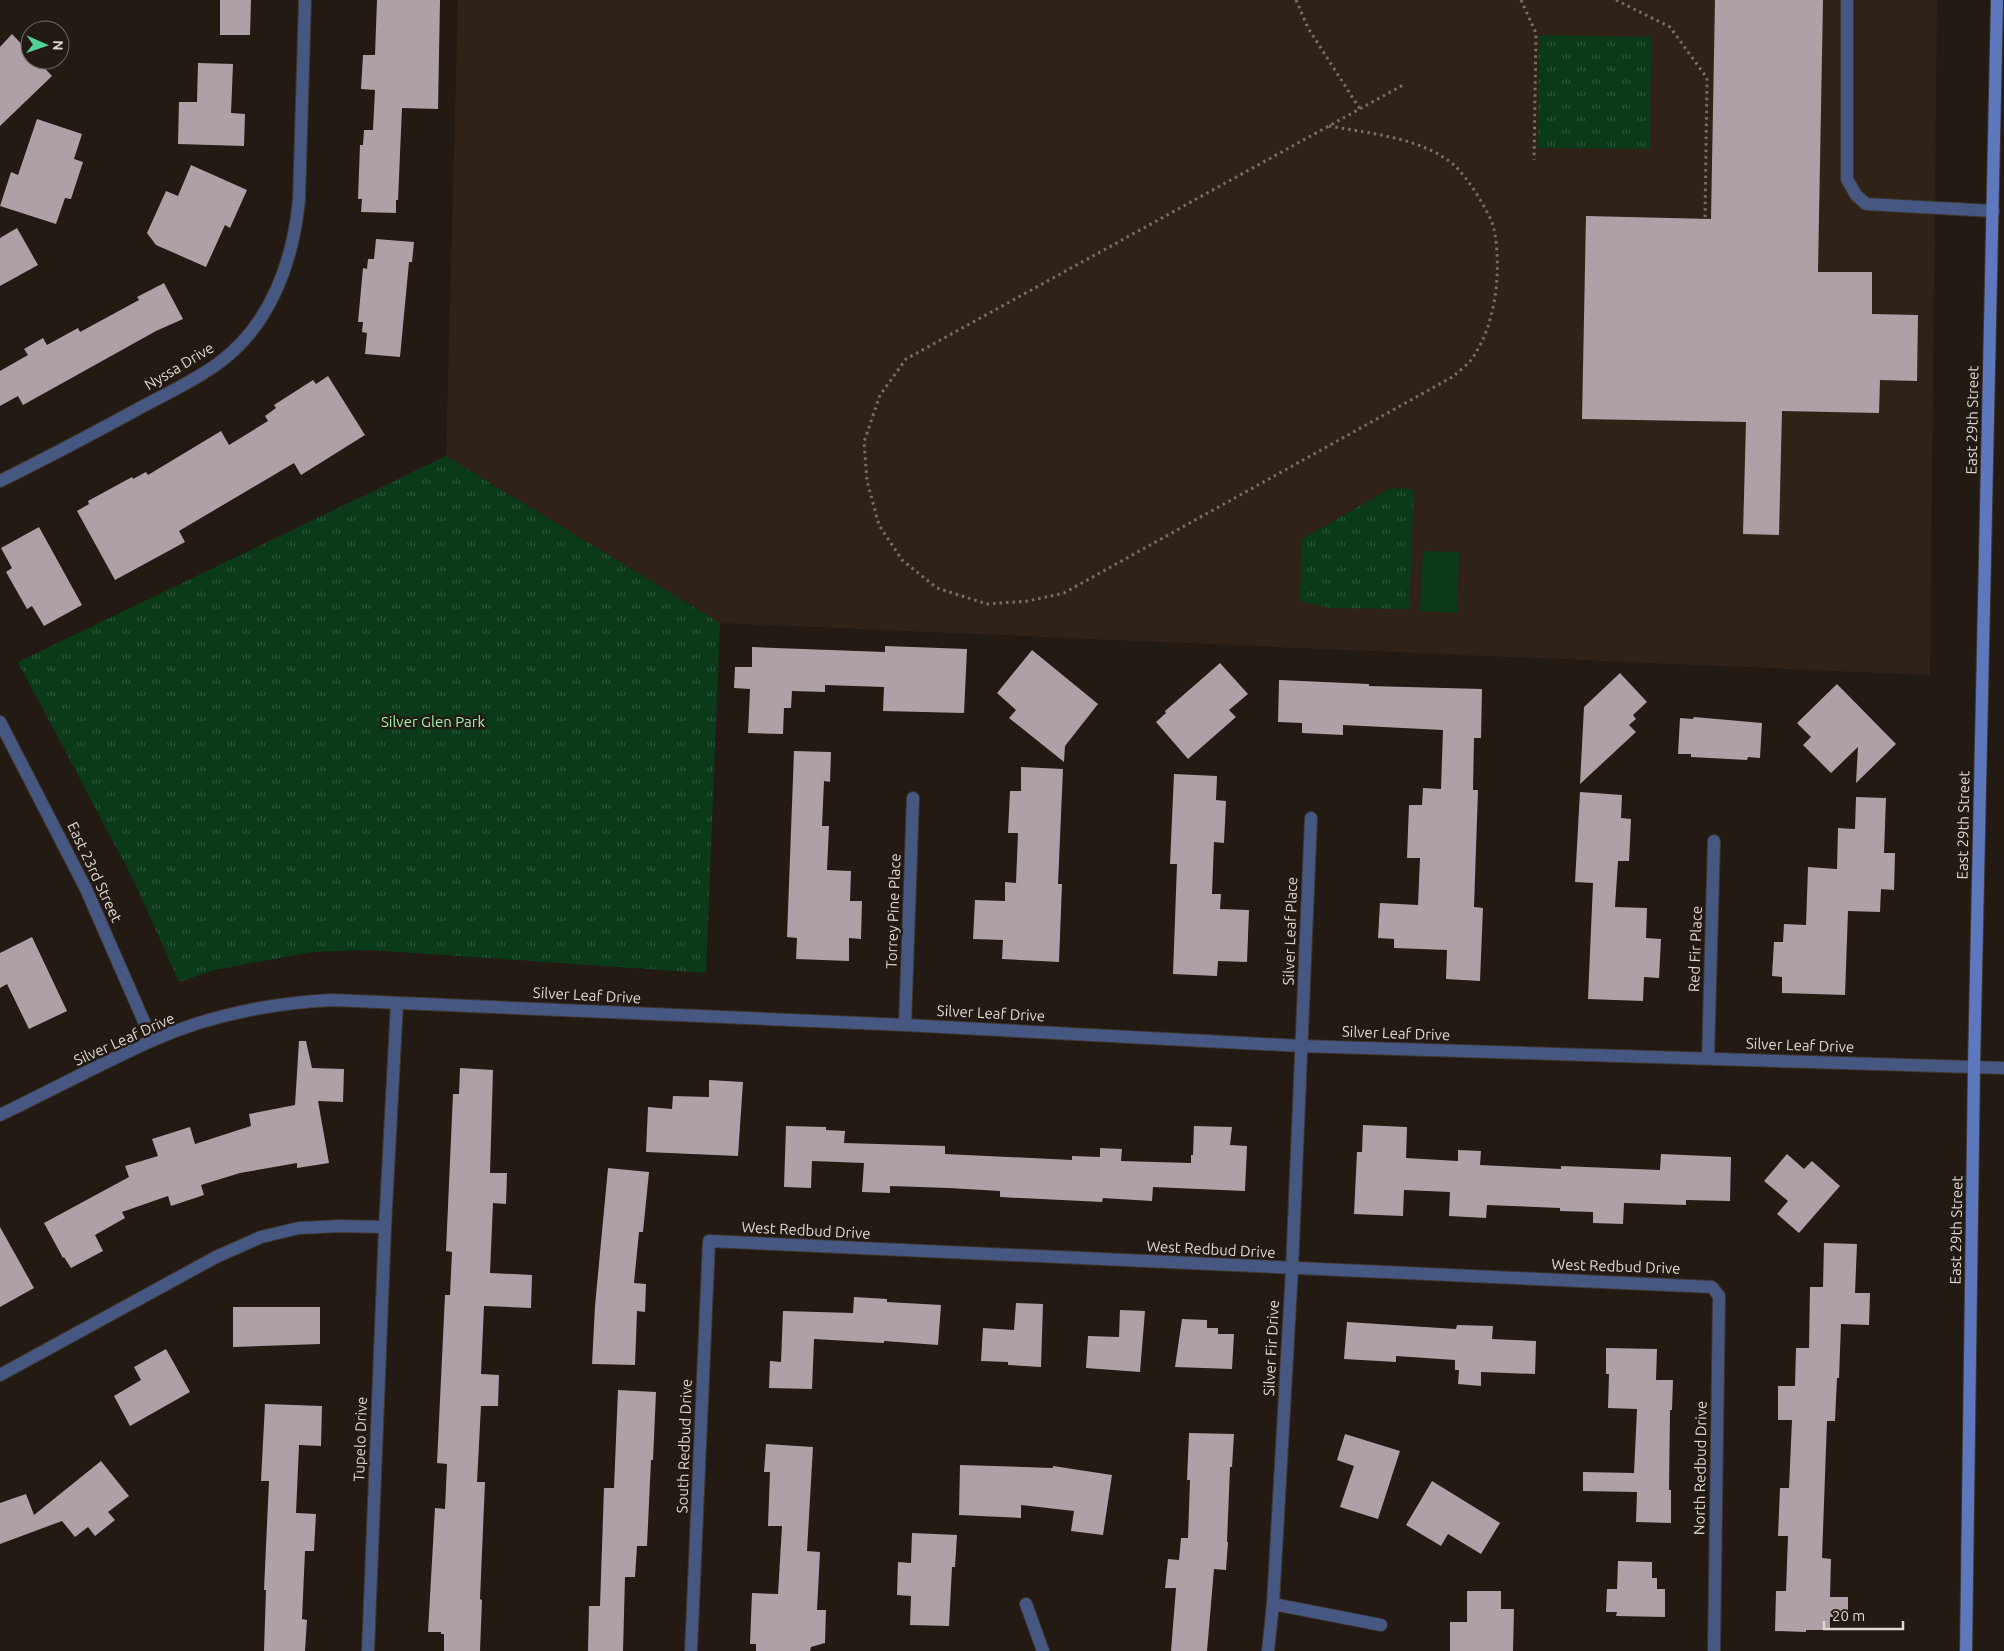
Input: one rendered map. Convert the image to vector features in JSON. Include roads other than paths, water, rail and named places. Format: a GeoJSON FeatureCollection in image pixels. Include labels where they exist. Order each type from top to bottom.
{"type":"FeatureCollection","features":[{"type":"Feature","properties":{"kind":"main road","name":"East 29th Street"},"geometry":{"type":"LineString","coordinates":[[1966,1651],[1974,1066],[1997,0]]}},
{"type":"Feature","properties":{"kind":"street","name":"Nyssa Drive"},"geometry":{"type":"LineString","coordinates":[[0,481],[71,446],[190,381],[213,366],[244,339],[264,313],[277,290],[296,232],[299,200],[304,0]]}},
{"type":"Feature","properties":{"kind":"street"},"geometry":{"type":"LineString","coordinates":[[1848,0],[1847,178],[1856,195],[1866,204],[1993,212]]}},
{"type":"Feature","properties":{"kind":"street","name":"East 23rd Street"},"geometry":{"type":"LineString","coordinates":[[0,722],[86,889],[152,1040]]}},
{"type":"Feature","properties":{"kind":"street","name":"Torrey Pine Place"},"geometry":{"type":"LineString","coordinates":[[905,1025],[913,798]]}},
{"type":"Feature","properties":{"kind":"street","name":"Silver Leaf Place"},"geometry":{"type":"LineString","coordinates":[[1301,1046],[1311,818]]}},
{"type":"Feature","properties":{"kind":"street","name":"Red Fir Place"},"geometry":{"type":"LineString","coordinates":[[1708,1058],[1714,841]]}},
{"type":"Feature","properties":{"kind":"street","name":"Silver Leaf Drive"},"geometry":{"type":"LineString","coordinates":[[0,1116],[152,1040],[224,1016],[301,1002],[333,1000],[905,1025],[1301,1046],[2004,1068]]}},
{"type":"Feature","properties":{"kind":"street","name":"Tupelo Drive"},"geometry":{"type":"LineString","coordinates":[[368,1651],[385,1228],[397,1003]]}},
{"type":"Feature","properties":{"kind":"street","name":"Silver Fir Drive"},"geometry":{"type":"LineString","coordinates":[[1268,1651],[1273,1604],[1292,1268],[1301,1046]]}},
{"type":"Feature","properties":{"kind":"street"},"geometry":{"type":"LineString","coordinates":[[0,1375],[216,1257],[261,1237],[299,1228],[340,1226],[385,1228]]}},
{"type":"Feature","properties":{"kind":"street","name":"West Redbud Drive"},"geometry":{"type":"LineString","coordinates":[[709,1242],[1712,1287]]}},
{"type":"Feature","properties":{"kind":"street","name":"South Redbud Drive"},"geometry":{"type":"LineString","coordinates":[[692,1651],[709,1242]]}},
{"type":"Feature","properties":{"kind":"street","name":"North Redbud Drive"},"geometry":{"type":"LineString","coordinates":[[1712,1287],[1719,1296],[1714,1651]]}},
{"type":"Feature","properties":{"kind":"street"},"geometry":{"type":"LineString","coordinates":[[1026,1604],[1044,1651]]}},
{"type":"Feature","properties":{"kind":"street"},"geometry":{"type":"LineString","coordinates":[[1273,1604],[1381,1625]]}},
{"type":"Feature","properties":{"kind":"park label","name":"Silver Glen Park"},"geometry":{"type":"Point","coordinates":[433,721]}}]}
